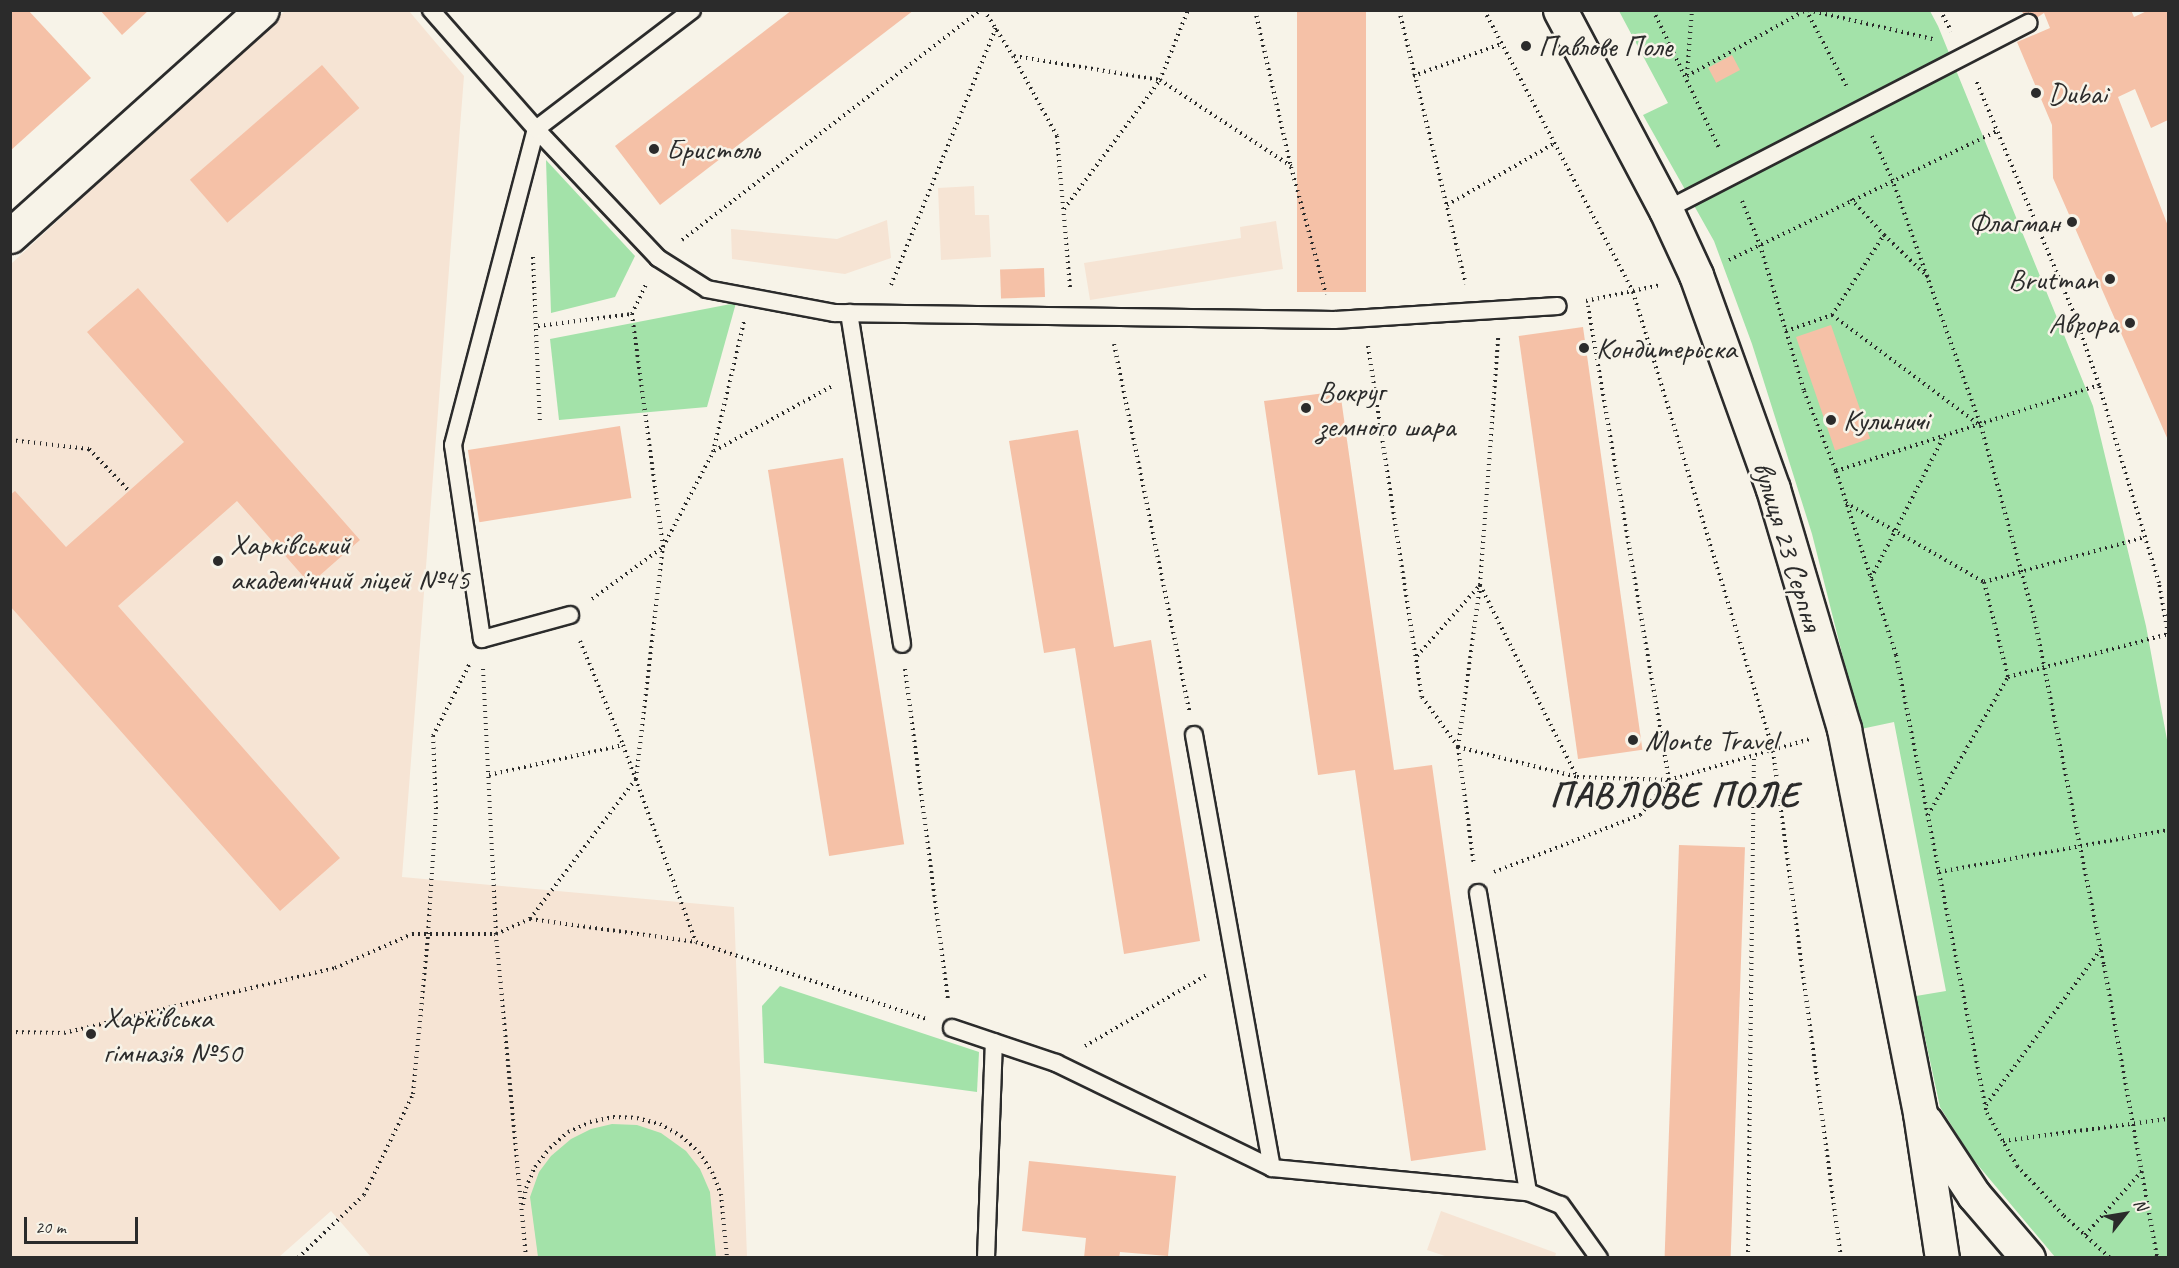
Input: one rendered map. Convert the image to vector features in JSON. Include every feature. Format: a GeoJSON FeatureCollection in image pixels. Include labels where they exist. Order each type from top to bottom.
{"type":"FeatureCollection","features":[{"type":"Feature","properties":{"kind":"street"},"geometry":{"type":"LineString","coordinates":[[10,236],[262,10]]}},
{"type":"Feature","properties":{"kind":"street","name":"вулиця 23 Серпня"},"geometry":{"type":"LineString","coordinates":[[1560,10],[1666,210],[1696,275],[1773,489],[1844,729],[1920,1113],[1942,1257]]}},
{"type":"Feature","properties":{"kind":"street","name":"вулиця 23 Серпня"},"geometry":{"type":"LineString","coordinates":[[1920,1113],[1974,1195],[2028,1257]]}},
{"type":"Feature","properties":{"kind":"lane"},"geometry":{"type":"LineString","coordinates":[[431,10],[536,129],[658,258],[707,289],[834,313],[879,314],[1334,320],[1558,306]]}},
{"type":"Feature","properties":{"kind":"lane"},"geometry":{"type":"LineString","coordinates":[[570,615],[482,639],[453,445],[536,129],[692,10]]}},
{"type":"Feature","properties":{"kind":"lane"},"geometry":{"type":"LineString","coordinates":[[1666,210],[1859,110],[1963,51],[2029,23]]}},
{"type":"Feature","properties":{"kind":"lane"},"geometry":{"type":"LineString","coordinates":[[849,313],[902,644]]}},
{"type":"Feature","properties":{"kind":"lane"},"geometry":{"type":"LineString","coordinates":[[1194,735],[1272,1168]]}},
{"type":"Feature","properties":{"kind":"lane"},"geometry":{"type":"LineString","coordinates":[[1477,886],[1528,1192]]}},
{"type":"Feature","properties":{"kind":"lane"},"geometry":{"type":"LineString","coordinates":[[952,1028],[1056,1063],[1272,1168],[1528,1192],[1560,1205],[1599,1257]]}},
{"type":"Feature","properties":{"kind":"lane"},"geometry":{"type":"LineString","coordinates":[[986,1257],[994,1042]]}},
{"type":"Feature","properties":{"kind":"path"},"geometry":{"type":"LineString","coordinates":[[530,920],[636,779],[663,547],[632,314],[658,258],[982,10],[996,27],[1057,136],[1072,317]]}},
{"type":"Feature","properties":{"kind":"path"},"geometry":{"type":"LineString","coordinates":[[1063,210],[1160,80],[1188,10]]}},
{"type":"Feature","properties":{"kind":"path"},"geometry":{"type":"LineString","coordinates":[[1255,10],[1291,167],[1334,320]]}},
{"type":"Feature","properties":{"kind":"path"},"geometry":{"type":"LineString","coordinates":[[1399,10],[1413,76],[1472,311]]}},
{"type":"Feature","properties":{"kind":"path"},"geometry":{"type":"LineString","coordinates":[[1484,10],[1633,292],[1773,751],[1841,1257]]}},
{"type":"Feature","properties":{"kind":"path"},"geometry":{"type":"LineString","coordinates":[[1653,10],[1687,76],[1760,245],[1804,391],[1836,471],[1896,655],[1986,1106],[2017,1166],[2110,1257]]}},
{"type":"Feature","properties":{"kind":"path"},"geometry":{"type":"LineString","coordinates":[[1687,76],[1692,10]]}},
{"type":"Feature","properties":{"kind":"path"},"geometry":{"type":"LineString","coordinates":[[1687,76],[1807,10],[1963,51]]}},
{"type":"Feature","properties":{"kind":"path"},"geometry":{"type":"LineString","coordinates":[[1807,10],[1892,179],[1930,279],[1981,426],[2045,668],[2101,950],[2157,1257]]}},
{"type":"Feature","properties":{"kind":"path"},"geometry":{"type":"LineString","coordinates":[[1940,10],[1963,51],[2075,316],[2099,385],[2166,602],[2169,634],[2008,677]]}},
{"type":"Feature","properties":{"kind":"path"},"geometry":{"type":"LineString","coordinates":[[879,314],[996,27]]}},
{"type":"Feature","properties":{"kind":"path"},"geometry":{"type":"LineString","coordinates":[[1413,76],[1501,44]]}},
{"type":"Feature","properties":{"kind":"path"},"geometry":{"type":"LineString","coordinates":[[1013,56],[1160,80],[1291,167]]}},
{"type":"Feature","properties":{"kind":"path"},"geometry":{"type":"LineString","coordinates":[[1892,179],[1997,131]]}},
{"type":"Feature","properties":{"kind":"path"},"geometry":{"type":"LineString","coordinates":[[1447,206],[1553,144]]}},
{"type":"Feature","properties":{"kind":"path"},"geometry":{"type":"LineString","coordinates":[[1851,199],[1884,235],[1930,279]]}},
{"type":"Feature","properties":{"kind":"path"},"geometry":{"type":"LineString","coordinates":[[1786,331],[1832,315],[1884,235]]}},
{"type":"Feature","properties":{"kind":"path"},"geometry":{"type":"LineString","coordinates":[[533,245],[540,421]]}},
{"type":"Feature","properties":{"kind":"path"},"geometry":{"type":"LineString","coordinates":[[696,942],[624,745],[570,615],[663,547],[713,452],[750,297]]}},
{"type":"Feature","properties":{"kind":"path"},"geometry":{"type":"LineString","coordinates":[[1508,309],[1498,333],[1480,585],[1458,747],[1477,886],[1640,815],[1669,780],[1587,300]]}},
{"type":"Feature","properties":{"kind":"path"},"geometry":{"type":"LineString","coordinates":[[538,326],[632,314]]}},
{"type":"Feature","properties":{"kind":"path"},"geometry":{"type":"LineString","coordinates":[[1832,315],[1981,426]]}},
{"type":"Feature","properties":{"kind":"path"},"geometry":{"type":"LineString","coordinates":[[1109,317],[1194,735]]}},
{"type":"Feature","properties":{"kind":"path"},"geometry":{"type":"LineString","coordinates":[[1363,319],[1422,697],[1458,747],[1576,777],[1669,780],[1844,729]]}},
{"type":"Feature","properties":{"kind":"path"},"geometry":{"type":"LineString","coordinates":[[713,452],[858,372]]}},
{"type":"Feature","properties":{"kind":"path"},"geometry":{"type":"LineString","coordinates":[[1836,471],[1981,426],[2099,385]]}},
{"type":"Feature","properties":{"kind":"path"},"geometry":{"type":"LineString","coordinates":[[1870,579],[1944,438]]}},
{"type":"Feature","properties":{"kind":"path"},"geometry":{"type":"LineString","coordinates":[[10,440],[89,449],[129,491]]}},
{"type":"Feature","properties":{"kind":"path"},"geometry":{"type":"LineString","coordinates":[[1845,502],[1984,582],[2022,574],[2145,537]]}},
{"type":"Feature","properties":{"kind":"path"},"geometry":{"type":"LineString","coordinates":[[1928,815],[2008,677],[1984,582]]}},
{"type":"Feature","properties":{"kind":"path"},"geometry":{"type":"LineString","coordinates":[[1480,585],[1576,777]]}},
{"type":"Feature","properties":{"kind":"path"},"geometry":{"type":"LineString","coordinates":[[1416,657],[1480,585]]}},
{"type":"Feature","properties":{"kind":"path"},"geometry":{"type":"LineString","coordinates":[[482,639],[496,934],[526,1257]]}},
{"type":"Feature","properties":{"kind":"path"},"geometry":{"type":"LineString","coordinates":[[298,1257],[364,1196],[413,1094],[428,934],[436,809],[433,736],[482,639]]}},
{"type":"Feature","properties":{"kind":"path"},"geometry":{"type":"LineString","coordinates":[[10,1032],[64,1033],[335,968],[412,934],[496,934],[530,920],[696,942],[952,1028],[902,644]]}},
{"type":"Feature","properties":{"kind":"path"},"geometry":{"type":"LineString","coordinates":[[489,775],[624,745]]}},
{"type":"Feature","properties":{"kind":"path"},"geometry":{"type":"LineString","coordinates":[[1748,1257],[1754,756]]}},
{"type":"Feature","properties":{"kind":"path"},"geometry":{"type":"LineString","coordinates":[[1939,872],[2169,830]]}},
{"type":"Feature","properties":{"kind":"path"},"geometry":{"type":"LineString","coordinates":[[1986,1106],[2101,950]]}},
{"type":"Feature","properties":{"kind":"path"},"geometry":{"type":"LineString","coordinates":[[1056,1063],[1234,958]]}},
{"type":"Feature","properties":{"kind":"path"},"geometry":{"type":"LineString","coordinates":[[522,1212],[526,1188],[535,1167],[550,1148],[568,1132],[590,1122],[614,1117],[637,1118],[660,1124],[681,1136],[699,1152],[712,1172],[721,1194],[727,1257]]}},
{"type":"Feature","properties":{"kind":"path"},"geometry":{"type":"LineString","coordinates":[[2003,1140],[2169,1119]]}},
{"type":"Feature","properties":{"kind":"path"},"geometry":{"type":"LineString","coordinates":[[2085,1235],[2142,1171]]}},
{"type":"Feature","properties":{"kind":"shaded area","name":"Харківський академічний ліцей №45"},"geometry":{"type":"Polygon","coordinates":[[[285,11],[409,11],[464,76],[402,877],[734,907],[747,1257],[371,1257],[331,1211],[279,1257],[11,1258],[11,264],[285,11]]]}},
{"type":"Feature","properties":{"kind":"shaded area"},"geometry":{"type":"Polygon","coordinates":[[[974,186],[975,215],[989,215],[991,257],[941,260],[938,188],[974,186]]]}},
{"type":"Feature","properties":{"kind":"shaded area"},"geometry":{"type":"Polygon","coordinates":[[[887,220],[891,258],[845,274],[732,259],[731,229],[837,239],[887,220]]]}},
{"type":"Feature","properties":{"kind":"shaded area"},"geometry":{"type":"Polygon","coordinates":[[[1276,221],[1283,269],[1090,300],[1084,263],[1241,238],[1240,227],[1276,221]]]}},
{"type":"Feature","properties":{"kind":"shaded area"},"geometry":{"type":"Polygon","coordinates":[[[1441,1211],[1556,1253],[1555,1257],[1448,1257],[1427,1250],[1441,1211]]]}},
{"type":"Feature","properties":{"kind":"green space"},"geometry":{"type":"Polygon","coordinates":[[[1619,11],[1930,11],[1938,26],[2093,406],[2146,626],[2168,745],[2168,1257],[2055,1257],[1972,1158],[1940,1107],[1916,996],[1946,991],[1894,722],[1861,729],[1812,534],[1752,344],[1714,241],[1643,115],[1668,103],[1619,11]]]}},
{"type":"Feature","properties":{"kind":"green space"},"geometry":{"type":"Polygon","coordinates":[[[546,160],[635,256],[615,297],[551,313],[546,160]]]}},
{"type":"Feature","properties":{"kind":"green space"},"geometry":{"type":"Polygon","coordinates":[[[736,303],[707,407],[559,420],[550,339],[736,303]]]}},
{"type":"Feature","properties":{"kind":"green space"},"geometry":{"type":"Polygon","coordinates":[[[780,986],[979,1052],[977,1092],[764,1063],[762,1006],[780,986]]]}},
{"type":"Feature","properties":{"kind":"green space"},"geometry":{"type":"Polygon","coordinates":[[[612,1124],[637,1125],[661,1133],[686,1151],[700,1169],[710,1192],[716,1257],[538,1257],[530,1197],[539,1172],[551,1156],[571,1139],[591,1129],[612,1124]]]}},
{"type":"Feature","properties":{"kind":"building"},"geometry":{"type":"Polygon","coordinates":[[[10,10],[28,10],[91,78],[10,151],[10,10]]]}},
{"type":"Feature","properties":{"kind":"building"},"geometry":{"type":"Polygon","coordinates":[[[100,10],[149,10],[122,35],[100,10]]]}},
{"type":"Feature","properties":{"kind":"building"},"geometry":{"type":"Polygon","coordinates":[[[792,10],[914,10],[660,205],[615,146],[792,10]]]}},
{"type":"Feature","properties":{"kind":"building"},"geometry":{"type":"Polygon","coordinates":[[[1297,10],[1366,10],[1366,292],[1297,292],[1297,10]]]}},
{"type":"Feature","properties":{"kind":"building"},"geometry":{"type":"Polygon","coordinates":[[[2021,10],[2131,10],[2134,17],[2149,10],[2168,10],[2168,120],[2151,128],[2135,89],[2118,97],[2168,226],[2168,440],[2053,178],[2052,125],[2017,42],[2050,28],[2044,13],[2029,23],[2021,10]]]}},
{"type":"Feature","properties":{"kind":"building"},"geometry":{"type":"Polygon","coordinates":[[[1732,55],[1740,70],[1716,83],[1708,68],[1732,55]]]}},
{"type":"Feature","properties":{"kind":"building"},"geometry":{"type":"Polygon","coordinates":[[[322,65],[359,108],[227,223],[190,180],[322,65]]]}},
{"type":"Feature","properties":{"kind":"building"},"geometry":{"type":"Polygon","coordinates":[[[1044,268],[1045,297],[1001,299],[1000,270],[1044,268]]]}},
{"type":"Feature","properties":{"kind":"building"},"geometry":{"type":"Polygon","coordinates":[[[138,288],[360,540],[310,584],[237,501],[118,606],[340,858],[280,911],[10,606],[10,495],[15,491],[66,547],[184,442],[87,332],[138,288]]]}},
{"type":"Feature","properties":{"kind":"building"},"geometry":{"type":"Polygon","coordinates":[[[1831,325],[1870,438],[1835,451],[1796,337],[1831,325]]]}},
{"type":"Feature","properties":{"kind":"building"},"geometry":{"type":"Polygon","coordinates":[[[1583,327],[1642,750],[1578,759],[1519,336],[1583,327]]]}},
{"type":"Feature","properties":{"kind":"building"},"geometry":{"type":"Polygon","coordinates":[[[1340,391],[1394,770],[1432,765],[1486,1150],[1411,1161],[1355,770],[1318,775],[1264,401],[1340,391]]]}},
{"type":"Feature","properties":{"kind":"building"},"geometry":{"type":"Polygon","coordinates":[[[620,426],[631,498],[479,522],[468,450],[620,426]]]}},
{"type":"Feature","properties":{"kind":"building"},"geometry":{"type":"Polygon","coordinates":[[[1078,430],[1114,647],[1151,640],[1200,941],[1124,954],[1075,648],[1044,653],[1009,441],[1078,430]]]}},
{"type":"Feature","properties":{"kind":"building"},"geometry":{"type":"Polygon","coordinates":[[[843,458],[904,844],[829,856],[768,470],[843,458]]]}},
{"type":"Feature","properties":{"kind":"building"},"geometry":{"type":"Polygon","coordinates":[[[1679,845],[1745,847],[1731,1258],[1665,1258],[1679,845]]]}},
{"type":"Feature","properties":{"kind":"building"},"geometry":{"type":"Polygon","coordinates":[[[1029,1161],[1176,1176],[1168,1256],[1120,1252],[1119,1258],[1084,1258],[1086,1238],[1022,1231],[1029,1161]]]}},
{"type":"Feature","properties":{"kind":"place","name":"Павлове Поле"},"geometry":{"type":"Point","coordinates":[1526,46]}},
{"type":"Feature","properties":{"kind":"place","name":"Dubai"},"geometry":{"type":"Point","coordinates":[2036,93]}},
{"type":"Feature","properties":{"kind":"place","name":"Бристоль"},"geometry":{"type":"Point","coordinates":[654,149]}},
{"type":"Feature","properties":{"kind":"place","name":"Флагман"},"geometry":{"type":"Point","coordinates":[2072,222]}},
{"type":"Feature","properties":{"kind":"place","name":"Brutman"},"geometry":{"type":"Point","coordinates":[2110,279]}},
{"type":"Feature","properties":{"kind":"place","name":"Аврора"},"geometry":{"type":"Point","coordinates":[2130,323]}},
{"type":"Feature","properties":{"kind":"place","name":"Кондитерьска"},"geometry":{"type":"Point","coordinates":[1584,348]}},
{"type":"Feature","properties":{"kind":"place","name":"Вокруг земного шара"},"geometry":{"type":"Point","coordinates":[1306,408]}},
{"type":"Feature","properties":{"kind":"place","name":"Кулиничі"},"geometry":{"type":"Point","coordinates":[1831,420]}},
{"type":"Feature","properties":{"kind":"place","name":"Харківський академічний ліцей №45"},"geometry":{"type":"Point","coordinates":[218,561]}},
{"type":"Feature","properties":{"kind":"place","name":"Monte Travel"},"geometry":{"type":"Point","coordinates":[1633,740]}},
{"type":"Feature","properties":{"kind":"place","name":"Харківська гімназія №50"},"geometry":{"type":"Point","coordinates":[91,1034]}},
{"type":"Feature","properties":{"kind":"district","name":"ПАВЛОВЕ ПОЛЕ"},"geometry":{"type":"Point","coordinates":[1675,795]}}]}
